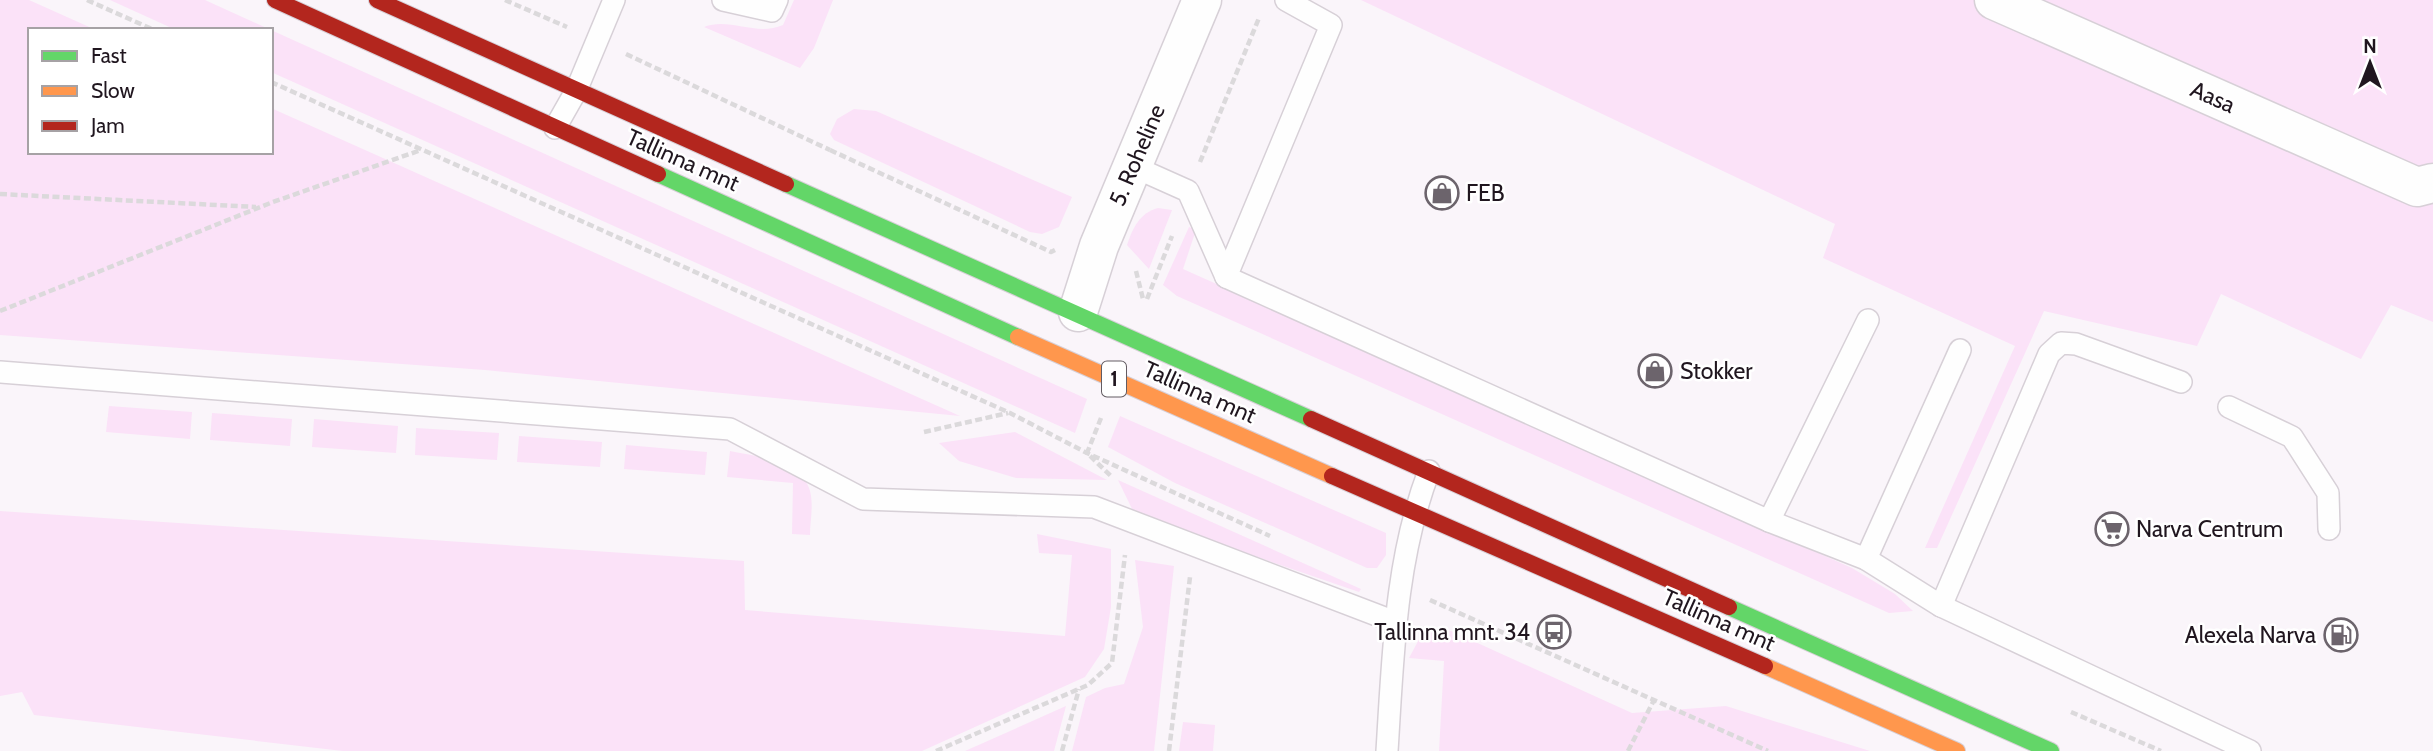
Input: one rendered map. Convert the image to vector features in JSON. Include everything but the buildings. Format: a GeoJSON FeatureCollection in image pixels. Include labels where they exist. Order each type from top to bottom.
{"type":"FeatureCollection","features":[{"type":"Feature","properties":{"kind":"highway","name":"Tallinna mnt"},"geometry":{"type":"LineString","coordinates":[[275,0],[1056,354],[1956,751]]}},
{"type":"Feature","properties":{"kind":"highway","name":"Tallinna mnt"},"geometry":{"type":"LineString","coordinates":[[377,0],[576,91],[1078,312],[2051,751]]}},
{"type":"Feature","properties":{"kind":"street","name":"5. Roheline"},"geometry":{"type":"LineString","coordinates":[[1078,312],[1099,246],[1202,0]]}},
{"type":"Feature","properties":{"kind":"street","name":"Aasa"},"geometry":{"type":"LineString","coordinates":[[1994,0],[2417,187],[2433,183]]}},
{"type":"Feature","properties":{"kind":"lane"},"geometry":{"type":"LineString","coordinates":[[555,128],[576,91],[614,0]]}},
{"type":"Feature","properties":{"kind":"lane"},"geometry":{"type":"LineString","coordinates":[[723,0],[772,11],[777,0]]}},
{"type":"Feature","properties":{"kind":"lane"},"geometry":{"type":"LineString","coordinates":[[1226,277],[1331,25],[1286,0]]}},
{"type":"Feature","properties":{"kind":"lane"},"geometry":{"type":"LineString","coordinates":[[1132,166],[1188,191],[1226,277],[1769,521],[1866,559],[1941,607],[2250,751]]}},
{"type":"Feature","properties":{"kind":"lane"},"geometry":{"type":"LineString","coordinates":[[1056,354],[1078,312]]}},
{"type":"Feature","properties":{"kind":"lane"},"geometry":{"type":"LineString","coordinates":[[1769,521],[1868,320]]}},
{"type":"Feature","properties":{"kind":"lane"},"geometry":{"type":"LineString","coordinates":[[1941,607],[2049,354],[2061,343],[2076,344],[2180,382]]}},
{"type":"Feature","properties":{"kind":"lane"},"geometry":{"type":"LineString","coordinates":[[1866,559],[1960,350]]}},
{"type":"Feature","properties":{"kind":"lane"},"geometry":{"type":"LineString","coordinates":[[0,372],[730,429],[863,499],[1094,507],[1395,622]]}},
{"type":"Feature","properties":{"kind":"lane"},"geometry":{"type":"LineString","coordinates":[[2229,407],[2292,437],[2328,493],[2329,529]]}},
{"type":"Feature","properties":{"kind":"lane"},"geometry":{"type":"LineString","coordinates":[[1387,751],[1395,622],[1414,510],[1429,471]]}},
{"type":"Feature","properties":{"kind":"path"},"geometry":{"type":"LineString","coordinates":[[87,0],[149,28]]}},
{"type":"Feature","properties":{"kind":"path"},"geometry":{"type":"LineString","coordinates":[[505,0],[841,154]]}},
{"type":"Feature","properties":{"kind":"path"},"geometry":{"type":"LineString","coordinates":[[1144,304],[1261,13]]}},
{"type":"Feature","properties":{"kind":"path"},"geometry":{"type":"LineString","coordinates":[[273,83],[1010,413],[1087,453],[1274,538]]}},
{"type":"Feature","properties":{"kind":"path"},"geometry":{"type":"LineString","coordinates":[[0,311],[260,207],[422,150]]}},
{"type":"Feature","properties":{"kind":"path"},"geometry":{"type":"LineString","coordinates":[[0,194],[260,207]]}},
{"type":"Feature","properties":{"kind":"path"},"geometry":{"type":"LineString","coordinates":[[1087,453],[1105,408]]}},
{"type":"Feature","properties":{"kind":"path"},"geometry":{"type":"LineString","coordinates":[[924,432],[1010,413]]}},
{"type":"Feature","properties":{"kind":"path"},"geometry":{"type":"LineString","coordinates":[[936,751],[1079,688],[1112,663],[1130,520]]}},
{"type":"Feature","properties":{"kind":"path"},"geometry":{"type":"LineString","coordinates":[[1169,751],[1194,545]]}},
{"type":"Feature","properties":{"kind":"path"},"geometry":{"type":"LineString","coordinates":[[1401,587],[1768,751]]}},
{"type":"Feature","properties":{"kind":"path"},"geometry":{"type":"LineString","coordinates":[[1062,751],[1079,688]]}},
{"type":"Feature","properties":{"kind":"path"},"geometry":{"type":"LineString","coordinates":[[1628,751],[1654,700]]}},
{"type":"Feature","properties":{"kind":"shaded area"},"geometry":{"type":"Polygon","coordinates":[[[0,0],[29,0],[92,28],[28,28],[28,154],[273,154],[273,109],[960,416],[485,370],[0,335],[0,0]]]}},
{"type":"Feature","properties":{"kind":"shaded area"},"geometry":{"type":"Polygon","coordinates":[[[110,0],[205,0],[267,28],[172,28],[110,0]]]}},
{"type":"Feature","properties":{"kind":"shaded area"},"geometry":{"type":"Polygon","coordinates":[[[794,0],[833,0],[814,48],[800,68],[704,27],[724,24],[763,29],[783,25],[794,0]]]}},
{"type":"Feature","properties":{"kind":"shaded area"},"geometry":{"type":"Polygon","coordinates":[[[1361,0],[2433,0],[2433,322],[2391,305],[2361,359],[2221,294],[2197,346],[2044,311],[1937,548],[1925,548],[2015,346],[1823,258],[1835,224],[1361,0]]]}},
{"type":"Feature","properties":{"kind":"shaded area"},"geometry":{"type":"Polygon","coordinates":[[[273,31],[1087,399],[1075,433],[273,73],[273,31]]]}},
{"type":"Feature","properties":{"kind":"shaded area"},"geometry":{"type":"Polygon","coordinates":[[[854,109],[876,111],[1072,197],[1059,227],[1042,234],[1030,232],[834,140],[830,134],[837,119],[854,109]]]}},
{"type":"Feature","properties":{"kind":"shaded area"},"geometry":{"type":"Polygon","coordinates":[[[1158,208],[1172,210],[1149,269],[1127,245],[1138,222],[1146,213],[1158,208]]]}},
{"type":"Feature","properties":{"kind":"shaded area"},"geometry":{"type":"Polygon","coordinates":[[[1189,227],[1196,230],[1183,269],[1852,568],[1895,594],[1913,611],[1889,613],[1177,296],[1163,285],[1189,227]]]}},
{"type":"Feature","properties":{"kind":"shaded area"},"geometry":{"type":"Polygon","coordinates":[[[109,406],[192,412],[190,439],[106,432],[109,406]]]}},
{"type":"Feature","properties":{"kind":"shaded area"},"geometry":{"type":"Polygon","coordinates":[[[212,413],[292,419],[290,446],[210,440],[212,413]]]}},
{"type":"Feature","properties":{"kind":"shaded area"},"geometry":{"type":"Polygon","coordinates":[[[1120,416],[1386,533],[1386,555],[1377,568],[1367,568],[1175,483],[1108,447],[1120,416]]]}},
{"type":"Feature","properties":{"kind":"shaded area"},"geometry":{"type":"Polygon","coordinates":[[[314,419],[398,426],[396,453],[312,447],[314,419]]]}},
{"type":"Feature","properties":{"kind":"shaded area"},"geometry":{"type":"Polygon","coordinates":[[[416,428],[499,433],[497,460],[415,455],[416,428]]]}},
{"type":"Feature","properties":{"kind":"shaded area"},"geometry":{"type":"Polygon","coordinates":[[[1015,432],[1107,480],[1016,478],[959,461],[939,443],[1015,432]]]}},
{"type":"Feature","properties":{"kind":"shaded area"},"geometry":{"type":"Polygon","coordinates":[[[519,436],[602,442],[600,467],[517,462],[519,436]]]}},
{"type":"Feature","properties":{"kind":"shaded area"},"geometry":{"type":"Polygon","coordinates":[[[626,445],[707,452],[705,475],[624,469],[626,445]]]}},
{"type":"Feature","properties":{"kind":"shaded area"},"geometry":{"type":"Polygon","coordinates":[[[730,451],[779,463],[801,476],[808,485],[811,496],[810,535],[792,534],[793,483],[727,477],[730,451]]]}},
{"type":"Feature","properties":{"kind":"shaded area"},"geometry":{"type":"Polygon","coordinates":[[[1118,480],[1361,589],[1359,592],[1135,515],[1118,480]]]}},
{"type":"Feature","properties":{"kind":"shaded area"},"geometry":{"type":"Polygon","coordinates":[[[0,511],[744,561],[745,610],[1065,636],[1072,555],[1039,553],[1037,534],[1111,549],[1111,607],[1104,649],[1085,677],[922,751],[343,751],[34,715],[22,692],[0,696],[0,511]]]}},
{"type":"Feature","properties":{"kind":"shaded area"},"geometry":{"type":"Polygon","coordinates":[[[1135,560],[1174,566],[1154,751],[1072,751],[1086,697],[1105,688],[1124,684],[1143,627],[1135,560]]]}},
{"type":"Feature","properties":{"kind":"shaded area"},"geometry":{"type":"Polygon","coordinates":[[[1451,631],[1632,713],[1726,706],[1870,751],[1439,751],[1444,661],[1409,658],[1423,632],[1451,631]]]}},
{"type":"Feature","properties":{"kind":"shaded area"},"geometry":{"type":"Polygon","coordinates":[[[1066,706],[1054,751],[965,751],[1066,706]]]}},
{"type":"Feature","properties":{"kind":"shaded area"},"geometry":{"type":"Polygon","coordinates":[[[1183,722],[1215,725],[1213,751],[1179,751],[1183,722]]]}},
{"type":"Feature","properties":{"kind":"traffic: fast"},"geometry":{"type":"LineString","coordinates":[[658,174],[1018,337]]}},
{"type":"Feature","properties":{"kind":"traffic: fast"},"geometry":{"type":"LineString","coordinates":[[786,184],[1311,419]]}},
{"type":"Feature","properties":{"kind":"traffic: fast"},"geometry":{"type":"LineString","coordinates":[[1729,607],[2051,751]]}},
{"type":"Feature","properties":{"kind":"traffic: slow"},"geometry":{"type":"LineString","coordinates":[[1018,337],[1332,476]]}},
{"type":"Feature","properties":{"kind":"traffic: slow"},"geometry":{"type":"LineString","coordinates":[[1765,666],[1957,751]]}},
{"type":"Feature","properties":{"kind":"traffic: jam"},"geometry":{"type":"LineString","coordinates":[[275,0],[658,174]]}},
{"type":"Feature","properties":{"kind":"traffic: jam"},"geometry":{"type":"LineString","coordinates":[[377,0],[786,184]]}},
{"type":"Feature","properties":{"kind":"traffic: jam"},"geometry":{"type":"LineString","coordinates":[[1311,419],[1729,607]]}},
{"type":"Feature","properties":{"kind":"traffic: jam"},"geometry":{"type":"LineString","coordinates":[[1332,476],[1765,666]]}},
{"type":"Feature","properties":{"kind":"place","name":"FEB"},"geometry":{"type":"Point","coordinates":[1442,193]}},
{"type":"Feature","properties":{"kind":"place","name":"Stokker"},"geometry":{"type":"Point","coordinates":[1655,371]}},
{"type":"Feature","properties":{"kind":"place","name":"Narva Centrum"},"geometry":{"type":"Point","coordinates":[2112,529]}},
{"type":"Feature","properties":{"kind":"place","name":"Tallinna mnt. 34"},"geometry":{"type":"Point","coordinates":[1554,632]}},
{"type":"Feature","properties":{"kind":"place","name":"Alexela Narva"},"geometry":{"type":"Point","coordinates":[2341,635]}}]}
